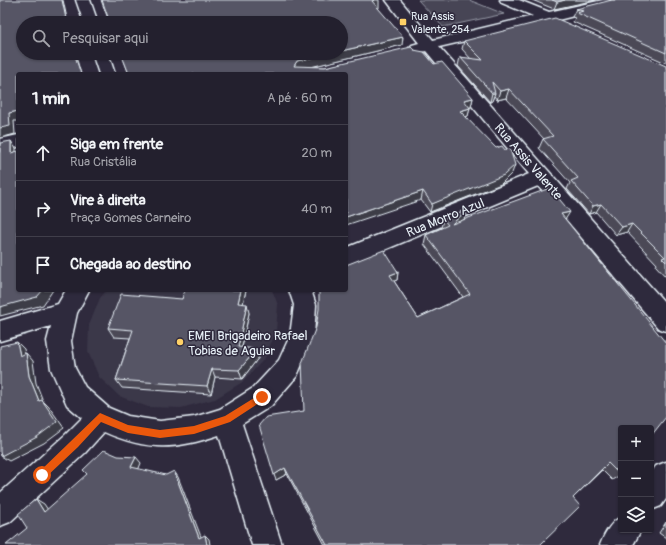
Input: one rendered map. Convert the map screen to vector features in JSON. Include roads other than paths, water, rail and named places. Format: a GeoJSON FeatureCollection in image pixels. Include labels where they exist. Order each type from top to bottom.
{"type":"FeatureCollection","features":[{"type":"Feature","properties":{"kind":"street"},"geometry":{"type":"LineString","coordinates":[[84,0],[89,16]]}},
{"type":"Feature","properties":{"kind":"street","name":"Rua Assis Valente"},"geometry":{"type":"LineString","coordinates":[[393,0],[429,45],[666,321]]}},
{"type":"Feature","properties":{"kind":"street"},"geometry":{"type":"LineString","coordinates":[[507,0],[568,26]]}},
{"type":"Feature","properties":{"kind":"street"},"geometry":{"type":"LineString","coordinates":[[406,51],[621,0]]}},
{"type":"Feature","properties":{"kind":"street"},"geometry":{"type":"LineString","coordinates":[[102,60],[106,72]]}},
{"type":"Feature","properties":{"kind":"street"},"geometry":{"type":"LineString","coordinates":[[0,145],[16,141]]}},
{"type":"Feature","properties":{"kind":"street","name":"Rua Morro Azul"},"geometry":{"type":"LineString","coordinates":[[348,256],[543,176]]}},
{"type":"Feature","properties":{"kind":"street"},"geometry":{"type":"LineString","coordinates":[[77,292],[66,312],[59,341],[63,369],[76,396],[100,417],[128,429],[160,434],[194,430],[227,419],[262,397],[288,368],[302,336],[305,305],[301,292]]}},
{"type":"Feature","properties":{"kind":"street"},"geometry":{"type":"LineString","coordinates":[[0,332],[66,312]]}},
{"type":"Feature","properties":{"kind":"street"},"geometry":{"type":"LineString","coordinates":[[0,512],[75,444],[100,417]]}},
{"type":"Feature","properties":{"kind":"street"},"geometry":{"type":"LineString","coordinates":[[227,419],[267,545]]}},
{"type":"Feature","properties":{"kind":"street"},"geometry":{"type":"LineString","coordinates":[[654,492],[666,476]]}},
{"type":"Feature","properties":{"kind":"street"},"geometry":{"type":"LineString","coordinates":[[615,545],[624,533]]}},
{"type":"Feature","properties":{"kind":"place","name":"Rua Assis Valente, 254"},"geometry":{"type":"Point","coordinates":[403,22]}},
{"type":"Feature","properties":{"kind":"place","name":"EMEI Brigadeiro Rafael Tobias de Aguiar"},"geometry":{"type":"Point","coordinates":[180,342]}}]}
